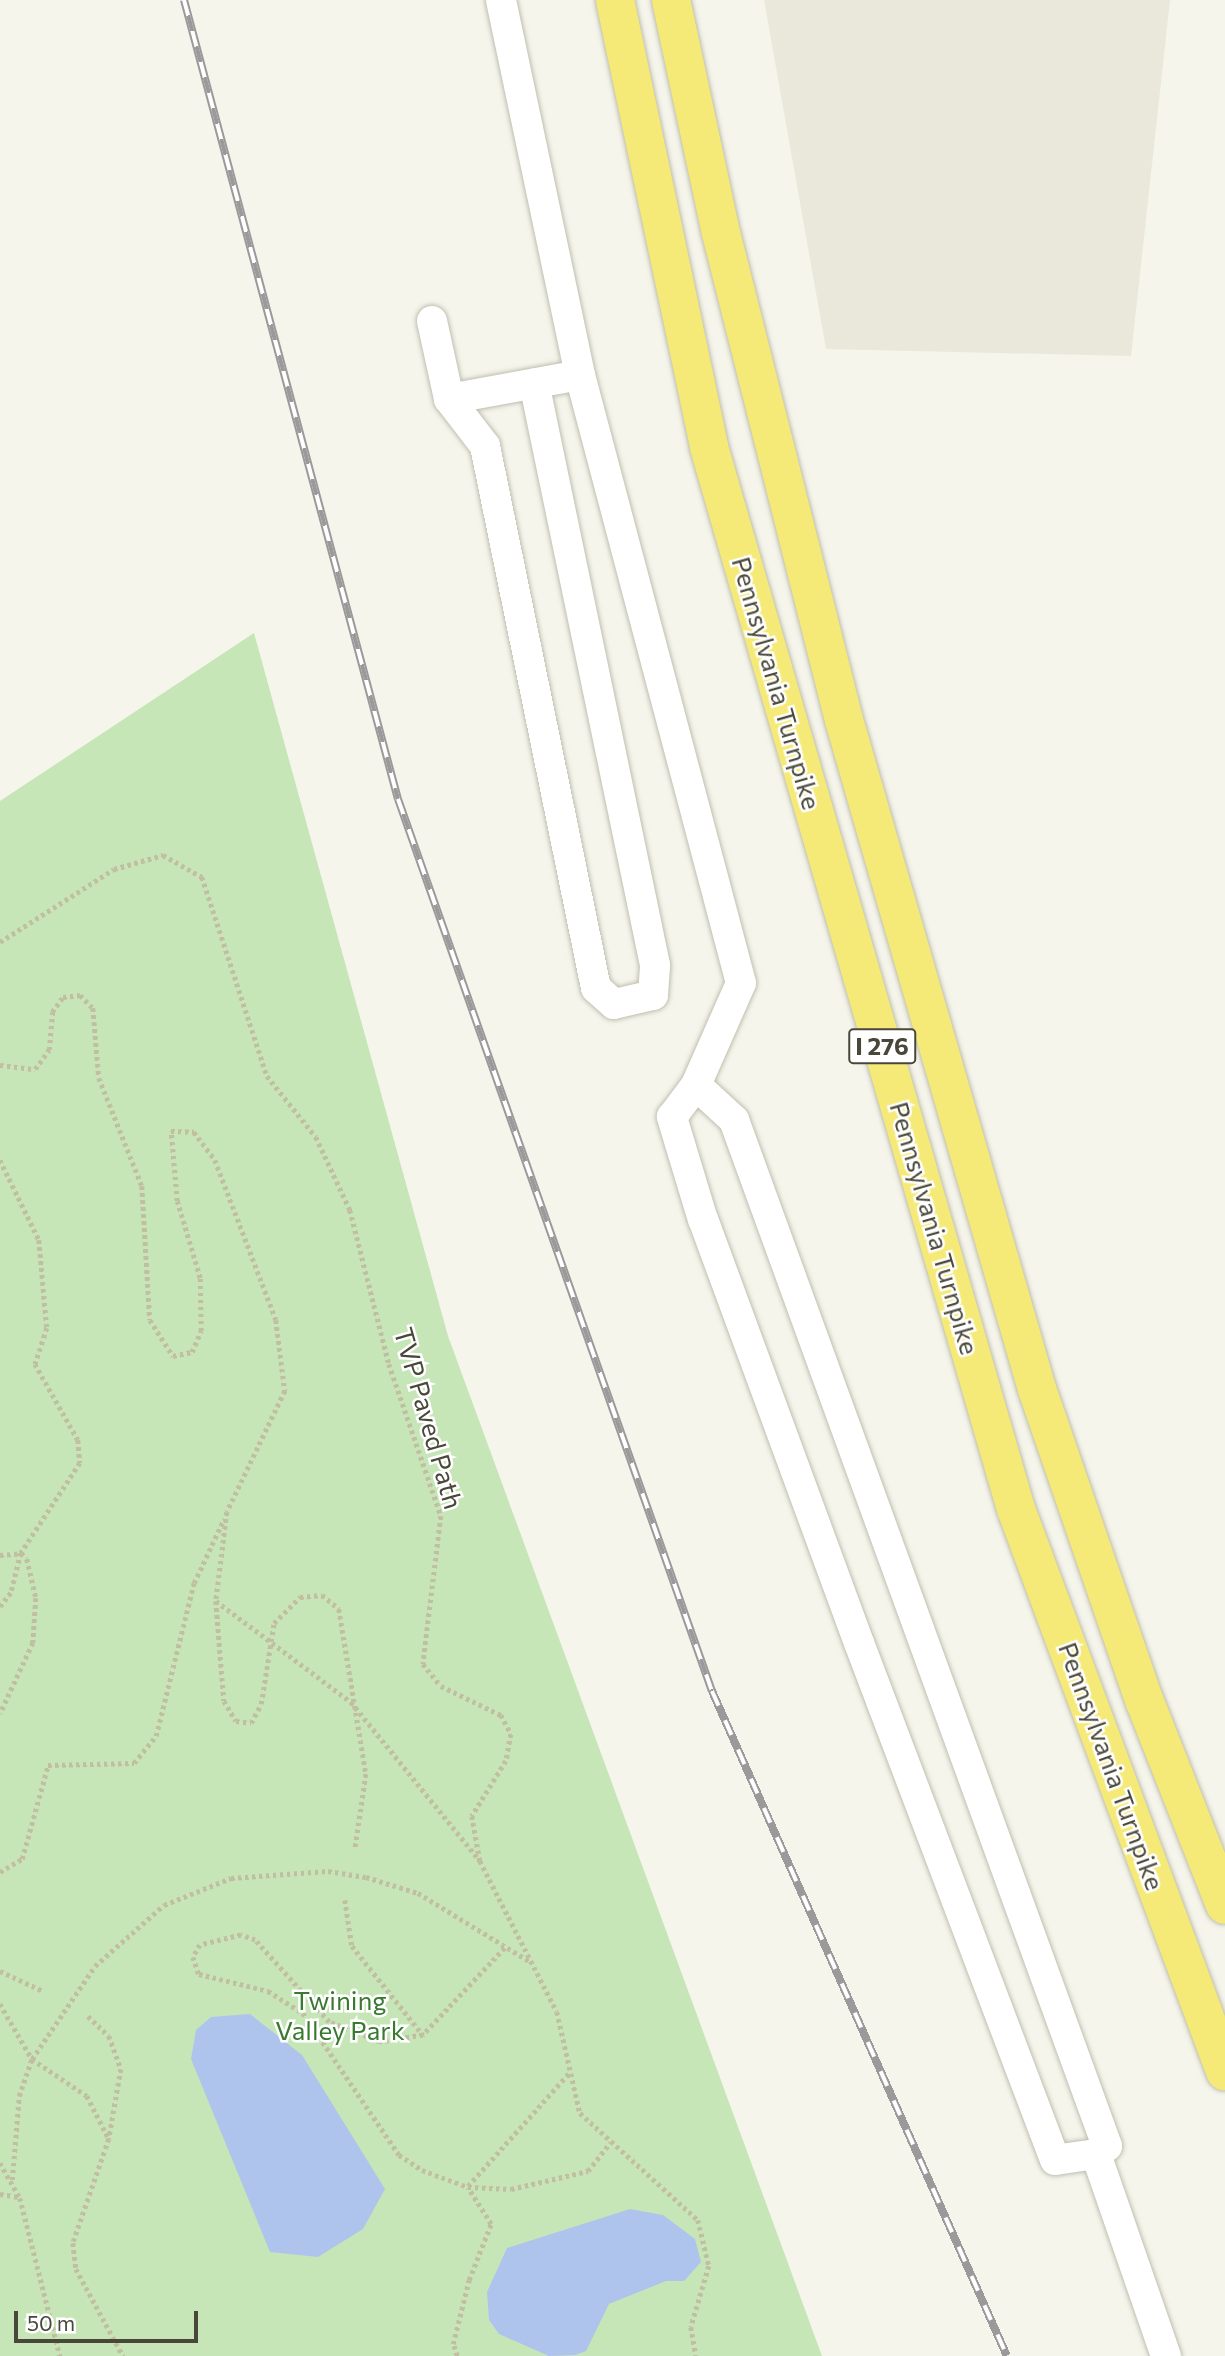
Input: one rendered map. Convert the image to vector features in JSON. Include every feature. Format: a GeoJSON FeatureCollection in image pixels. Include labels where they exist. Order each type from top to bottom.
{"type":"FeatureCollection","features":[{"type":"Feature","properties":{"kind":"highway","name":"Pennsylvania Turnpike"},"geometry":{"type":"LineString","coordinates":[[615,0],[709,447],[1016,1508],[1225,2071]]}},
{"type":"Feature","properties":{"kind":"highway","name":"Pennsylvania Turnpike"},"geometry":{"type":"LineString","coordinates":[[671,0],[721,233],[844,720],[1029,1362],[1145,1702],[1225,1905]]}},
{"type":"Feature","properties":{"kind":"lane"},"geometry":{"type":"LineString","coordinates":[[501,0],[580,375],[741,983],[696,1085],[673,1117],[695,1194],[859,1643],[1055,2160],[1096,2154],[1107,2146],[734,1120],[696,1085]]}},
{"type":"Feature","properties":{"kind":"lane"},"geometry":{"type":"LineString","coordinates":[[432,321],[449,399],[485,446],[596,988],[614,1004],[653,995],[655,965],[534,383]]}},
{"type":"Feature","properties":{"kind":"lane"},"geometry":{"type":"LineString","coordinates":[[449,399],[580,375]]}},
{"type":"Feature","properties":{"kind":"lane"},"geometry":{"type":"LineString","coordinates":[[1096,2154],[1166,2356]]}},
{"type":"Feature","properties":{"kind":"path","name":"TVP Paved Path"},"geometry":{"type":"LineString","coordinates":[[0,942],[114,869],[163,855],[202,877],[267,1076],[316,1137],[349,1210],[389,1364],[441,1516],[423,1664],[441,1686],[501,1715],[511,1734],[506,1761],[472,1816],[480,1861],[556,2012],[580,2113],[698,2220],[707,2242],[709,2266],[691,2327],[696,2356]]}},
{"type":"Feature","properties":{"kind":"path"},"geometry":{"type":"LineString","coordinates":[[0,1065],[35,1069],[48,1050],[52,1012],[63,997],[80,995],[93,1008],[99,1078],[142,1186],[150,1320],[173,1356],[192,1352],[201,1331],[200,1278],[177,1202],[171,1131],[194,1132],[215,1160],[276,1320],[285,1391],[194,1583],[156,1736],[134,1763],[48,1765],[22,1859],[0,1872]]}},
{"type":"Feature","properties":{"kind":"path"},"geometry":{"type":"LineString","coordinates":[[0,1160],[39,1240],[47,1328],[34,1364],[78,1440],[80,1462],[21,1553],[11,1593],[0,1607]]}},
{"type":"Feature","properties":{"kind":"path"},"geometry":{"type":"LineString","coordinates":[[227,1512],[216,1601],[224,1702],[236,1721],[251,1723],[261,1704],[274,1623],[300,1597],[322,1595],[340,1609],[351,1702],[366,1774],[355,1850]]}},
{"type":"Feature","properties":{"kind":"path"},"geometry":{"type":"LineString","coordinates":[[0,1555],[21,1553]]}},
{"type":"Feature","properties":{"kind":"path"},"geometry":{"type":"LineString","coordinates":[[0,1714],[33,1643],[36,1598],[21,1553]]}},
{"type":"Feature","properties":{"kind":"path"},"geometry":{"type":"LineString","coordinates":[[216,1601],[351,1702],[480,1861]]}},
{"type":"Feature","properties":{"kind":"path"},"geometry":{"type":"LineString","coordinates":[[12,2180],[19,2096],[32,2059],[94,1966],[164,1905],[232,1878],[328,1871],[366,1877],[418,1893],[530,1962]]}},
{"type":"Feature","properties":{"kind":"path"},"geometry":{"type":"LineString","coordinates":[[345,1900],[352,1946],[423,2035]]}},
{"type":"Feature","properties":{"kind":"path"},"geometry":{"type":"LineString","coordinates":[[505,1948],[423,2035],[380,2042],[329,2022],[255,1940],[241,1935],[200,1945],[193,1956],[199,1974],[268,1991],[303,2013],[399,2155],[468,2187],[511,2189],[588,2171],[610,2143]]}},
{"type":"Feature","properties":{"kind":"path"},"geometry":{"type":"LineString","coordinates":[[0,1971],[43,1991]]}},
{"type":"Feature","properties":{"kind":"path"},"geometry":{"type":"LineString","coordinates":[[0,2004],[32,2059],[87,2096],[109,2140]]}},
{"type":"Feature","properties":{"kind":"path"},"geometry":{"type":"LineString","coordinates":[[88,2016],[109,2036],[121,2069],[109,2140],[73,2243],[76,2269],[123,2356]]}},
{"type":"Feature","properties":{"kind":"path"},"geometry":{"type":"LineString","coordinates":[[468,2187],[569,2073]]}},
{"type":"Feature","properties":{"kind":"path"},"geometry":{"type":"LineString","coordinates":[[0,2163],[20,2198],[60,2356]]}},
{"type":"Feature","properties":{"kind":"path"},"geometry":{"type":"LineString","coordinates":[[457,2356],[453,2344],[469,2280],[491,2224],[468,2187]]}},
{"type":"Feature","properties":{"kind":"path"},"geometry":{"type":"LineString","coordinates":[[0,2194],[20,2198]]}},
{"type":"Feature","properties":{"kind":"shaded area"},"geometry":{"type":"Polygon","coordinates":[[[764,0],[1170,0],[1131,356],[826,349],[764,0]]]}},
{"type":"Feature","properties":{"kind":"green space","name":"Twining Valley Park"},"geometry":{"type":"Polygon","coordinates":[[[254,633],[448,1336],[822,2356],[0,2356],[0,801],[254,633]]]}},
{"type":"Feature","properties":{"kind":"water"},"geometry":{"type":"Polygon","coordinates":[[[250,2014],[302,2055],[385,2189],[363,2229],[318,2257],[270,2252],[191,2059],[196,2030],[211,2017],[250,2014]]]}},
{"type":"Feature","properties":{"kind":"water"},"geometry":{"type":"Polygon","coordinates":[[[630,2209],[663,2215],[695,2239],[701,2262],[684,2281],[666,2281],[609,2304],[586,2351],[575,2355],[549,2356],[499,2334],[489,2320],[487,2292],[507,2248],[630,2209]]]}},
{"type":"Feature","properties":{"kind":"railway"},"geometry":{"type":"LineString","coordinates":[[184,0],[398,799],[712,1691],[1007,2356]]}}]}
